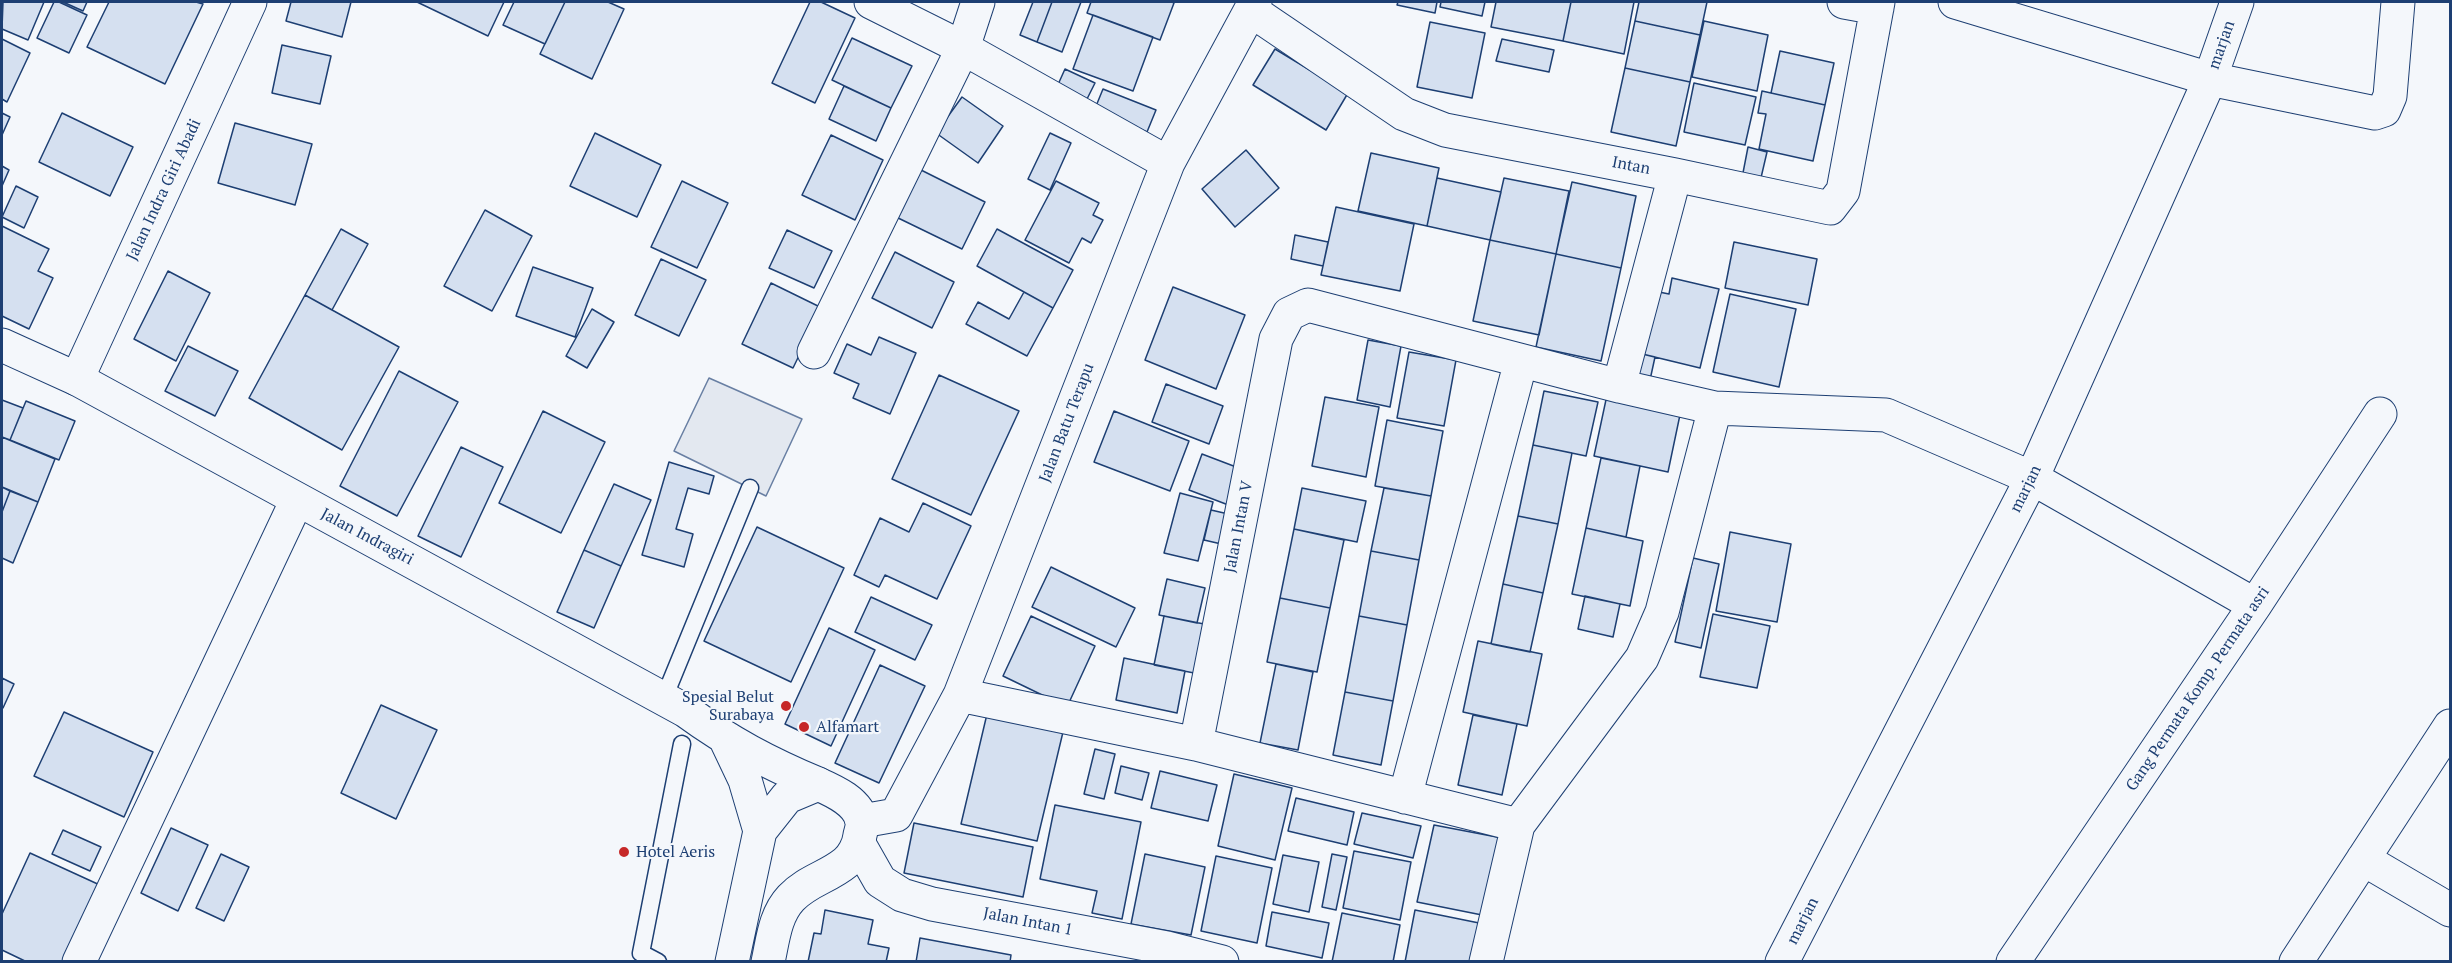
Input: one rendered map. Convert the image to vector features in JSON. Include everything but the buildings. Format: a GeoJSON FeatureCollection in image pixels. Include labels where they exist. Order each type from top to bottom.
{"type":"FeatureCollection","features":[{"type":"Feature","properties":{"kind":"street","name":"Jalan Indra Giri Abadi"},"geometry":{"type":"LineString","coordinates":[[77,379],[250,2]]}},
{"type":"Feature","properties":{"kind":"street"},"geometry":{"type":"LineString","coordinates":[[871,2],[963,48],[1168,163]]}},
{"type":"Feature","properties":{"kind":"street"},"geometry":{"type":"LineString","coordinates":[[814,352],[963,48],[978,2]]}},
{"type":"Feature","properties":{"kind":"street"},"geometry":{"type":"LineString","coordinates":[[1844,2],[1877,5]]}},
{"type":"Feature","properties":{"kind":"street"},"geometry":{"type":"LineString","coordinates":[[1955,2],[2210,79],[2375,113],[2384,110],[2390,96],[2398,2]]}},
{"type":"Feature","properties":{"kind":"street","name":"marjan"},"geometry":{"type":"LineString","coordinates":[[1782,962],[2032,478],[2210,79],[2236,2]]}},
{"type":"Feature","properties":{"kind":"street","name":"Intan"},"geometry":{"type":"LineString","coordinates":[[1254,6],[1404,114],[1445,130],[1830,208],[1843,192],[1877,5]]}},
{"type":"Feature","properties":{"kind":"street","name":"Jalan Batu Terapu"},"geometry":{"type":"LineString","coordinates":[[861,832],[896,815],[960,695],[1168,163],[1254,6]]}},
{"type":"Feature","properties":{"kind":"street"},"geometry":{"type":"LineString","coordinates":[[1620,386],[1675,175]]}},
{"type":"Feature","properties":{"kind":"street","name":"Jalan Intan V"},"geometry":{"type":"LineString","coordinates":[[1196,744],[1276,339],[1289,314],[1308,305],[1521,360]]}},
{"type":"Feature","properties":{"kind":"street","name":"Jalan Indragiri"},"geometry":{"type":"LineString","coordinates":[[2,345],[77,379],[664,698],[726,740],[777,767],[818,784]]}},
{"type":"Feature","properties":{"kind":"street"},"geometry":{"type":"LineString","coordinates":[[1405,797],[1521,360],[1715,408],[1886,415],[2032,478],[2255,605]]}},
{"type":"Feature","properties":{"kind":"street"},"geometry":{"type":"LineString","coordinates":[[1486,962],[1518,825],[1642,658],[1662,612],[1715,408]]}},
{"type":"Feature","properties":{"kind":"street","name":"Gang Permata Komp. Permata asri"},"geometry":{"type":"LineString","coordinates":[[2013,962],[2255,605],[2380,414]]}},
{"type":"Feature","properties":{"kind":"street"},"geometry":{"type":"LineString","coordinates":[[79,962],[297,500]]}},
{"type":"Feature","properties":{"kind":"street"},"geometry":{"type":"LineString","coordinates":[[960,695],[1196,744],[1518,825]]}},
{"type":"Feature","properties":{"kind":"street"},"geometry":{"type":"LineString","coordinates":[[2296,962],[2451,726]]}},
{"type":"Feature","properties":{"kind":"street","name":"Jalan Indragiri"},"geometry":{"type":"LineString","coordinates":[[726,740],[745,780],[760,831]]}},
{"type":"Feature","properties":{"kind":"street"},"geometry":{"type":"LineString","coordinates":[[732,962],[760,831],[787,797],[818,784]]}},
{"type":"Feature","properties":{"kind":"street","name":"Jalan Intan 1"},"geometry":{"type":"LineString","coordinates":[[818,784],[836,792],[851,803],[880,881],[902,895],[932,904],[1165,955],[1222,962]]}},
{"type":"Feature","properties":{"kind":"street"},"geometry":{"type":"LineString","coordinates":[[768,962],[777,919],[790,898],[808,884],[847,862],[861,832]]}},
{"type":"Feature","properties":{"kind":"street"},"geometry":{"type":"LineString","coordinates":[[2363,859],[2451,910]]}},
{"type":"Feature","properties":{"kind":"lane"},"geometry":{"type":"LineString","coordinates":[[664,698],[750,488]]}},
{"type":"Feature","properties":{"kind":"lane"},"geometry":{"type":"LineString","coordinates":[[658,962],[641,953],[682,744]]}},
{"type":"Feature","properties":{"kind":"shaded area"},"geometry":{"type":"Polygon","coordinates":[[[709,378],[802,419],[766,496],[674,451],[709,378]]]}},
{"type":"Feature","properties":{"kind":"place","name":"Spesial Belut Surabaya"},"geometry":{"type":"Point","coordinates":[786,706]}},
{"type":"Feature","properties":{"kind":"place","name":"Alfamart"},"geometry":{"type":"Point","coordinates":[804,727]}},
{"type":"Feature","properties":{"kind":"place","name":"Hotel Aeris"},"geometry":{"type":"Point","coordinates":[624,852]}}]}
